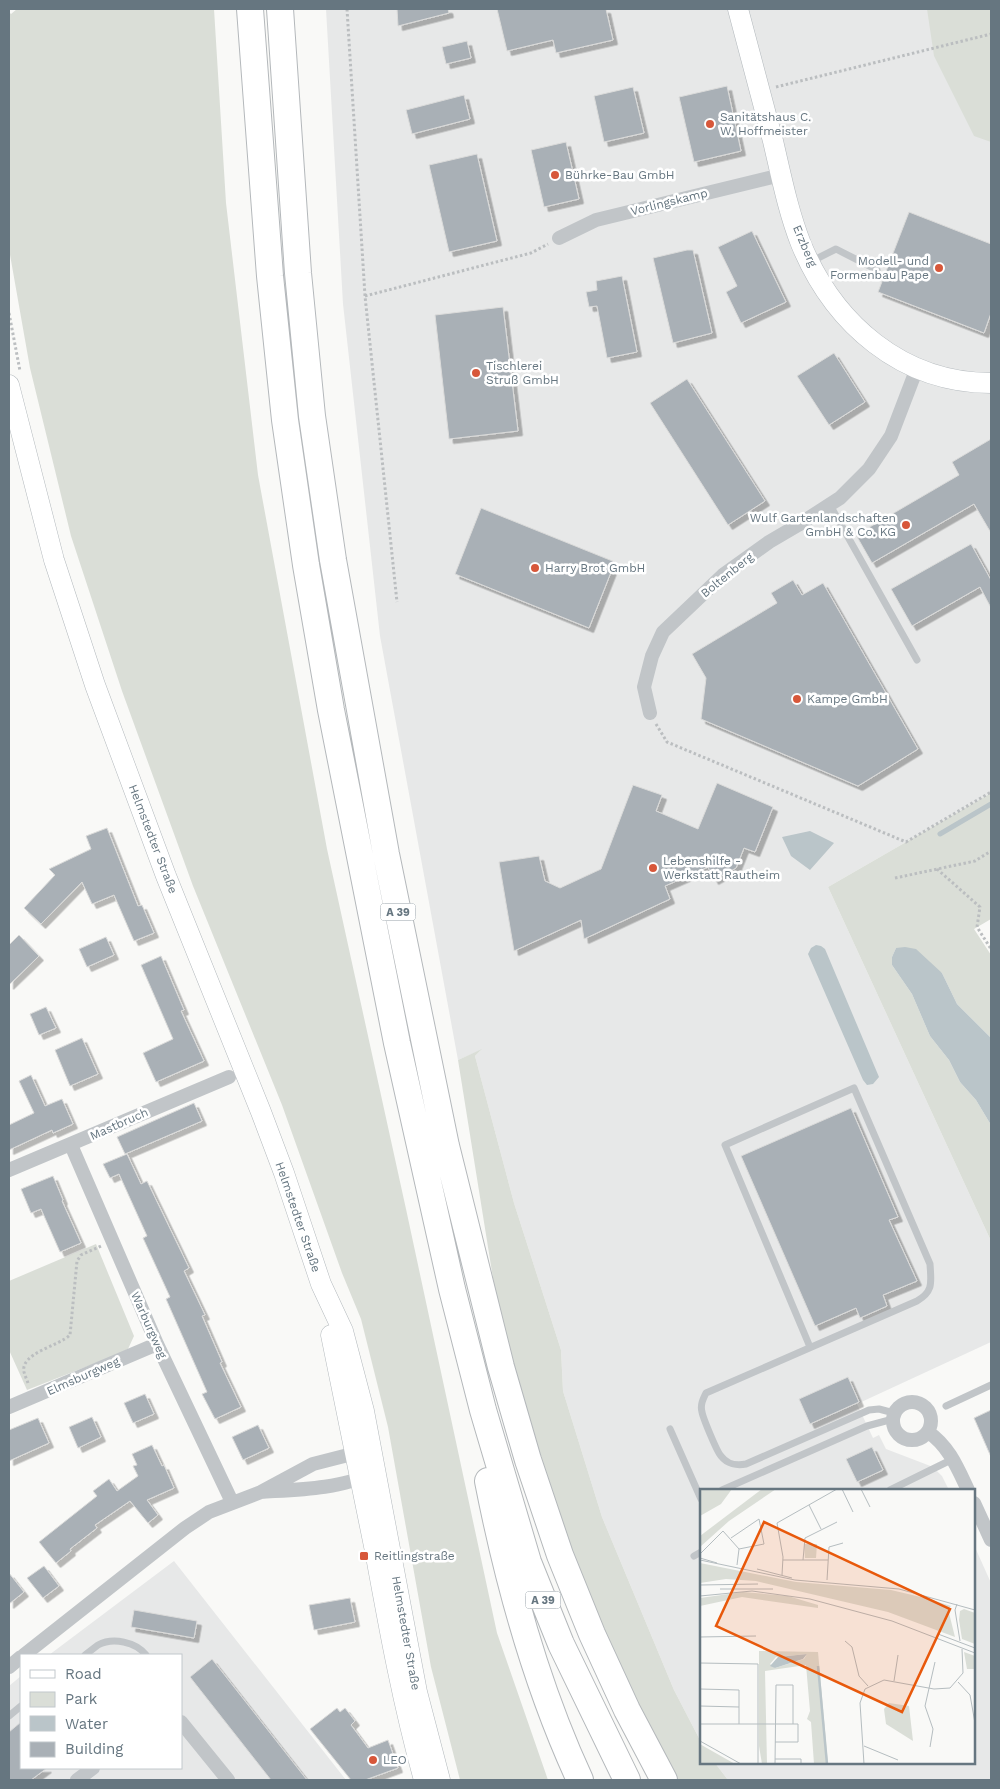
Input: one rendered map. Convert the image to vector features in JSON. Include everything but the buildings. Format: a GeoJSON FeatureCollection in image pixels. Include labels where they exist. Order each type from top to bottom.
{"type":"FeatureCollection","features":[{"type":"Feature","properties":{"kind":"highway","name":"A 39"},"geometry":{"type":"LineString","coordinates":[[250,9],[270,276],[285,420],[306,564],[334,729],[397,1043],[452,1290],[483,1410],[528,1562],[561,1644],[627,1780]]}},
{"type":"Feature","properties":{"kind":"highway","name":"A 39"},"geometry":{"type":"LineString","coordinates":[[280,9],[299,283],[312,416],[333,560],[386,854],[446,1146],[501,1367],[528,1460],[560,1555],[592,1634],[627,1710],[664,1780]]}},
{"type":"Feature","properties":{"kind":"highway"},"geometry":{"type":"LineString","coordinates":[[483,1410],[487,1474],[500,1539],[535,1664],[547,1700],[580,1780]]}},
{"type":"Feature","properties":{"kind":"street","name":"Erzberg"},"geometry":{"type":"LineString","coordinates":[[738,9],[792,214],[810,262],[840,310],[874,344],[917,368],[947,378],[973,383],[991,382]]}},
{"type":"Feature","properties":{"kind":"street","name":"Vorlingskamp"},"geometry":{"type":"LineString","coordinates":[[560,238],[596,220],[781,174]]}},
{"type":"Feature","properties":{"kind":"street","name":"Boltenberg"},"geometry":{"type":"LineString","coordinates":[[650,713],[644,688],[652,656],[663,632],[723,574],[769,542],[840,498],[869,469],[891,436],[917,368]]}},
{"type":"Feature","properties":{"kind":"street","name":"Helmstedter Straße"},"geometry":{"type":"LineString","coordinates":[[15,380],[54,560],[95,685],[166,876],[261,1112],[322,1284],[343,1331],[364,1411],[368,1473],[394,1653],[410,1730],[424,1780]]}},
{"type":"Feature","properties":{"kind":"street","name":"Mastbruch"},"geometry":{"type":"LineString","coordinates":[[9,1170],[229,1076]]}},
{"type":"Feature","properties":{"kind":"street","name":"Warburgweg"},"geometry":{"type":"LineString","coordinates":[[71,1145],[157,1344],[232,1502]]}},
{"type":"Feature","properties":{"kind":"street","name":"Helmstedter Straße"},"geometry":{"type":"LineString","coordinates":[[322,1284],[356,1453],[368,1473],[417,1692],[440,1780]]}},
{"type":"Feature","properties":{"kind":"street","name":"Elmsburgweg"},"geometry":{"type":"LineString","coordinates":[[9,1407],[34,1398],[157,1344]]}},
{"type":"Feature","properties":{"kind":"street"},"geometry":{"type":"LineString","coordinates":[[909,1402],[922,1404],[930,1413],[931,1426],[928,1432],[918,1440],[906,1439],[896,1431],[894,1416],[898,1408],[909,1402]]}},
{"type":"Feature","properties":{"kind":"street"},"geometry":{"type":"LineString","coordinates":[[928,1432],[936,1437],[953,1459],[968,1489]]}},
{"type":"Feature","properties":{"kind":"street"},"geometry":{"type":"LineString","coordinates":[[25,1654],[185,1528],[209,1512],[261,1492],[313,1464],[356,1453]]}},
{"type":"Feature","properties":{"kind":"street"},"geometry":{"type":"LineString","coordinates":[[261,1492],[313,1488],[368,1473]]}},
{"type":"Feature","properties":{"kind":"street"},"geometry":{"type":"LineString","coordinates":[[975,1505],[991,1540]]}},
{"type":"Feature","properties":{"kind":"street"},"geometry":{"type":"LineString","coordinates":[[9,1667],[20,1658]]}},
{"type":"Feature","properties":{"kind":"street"},"geometry":{"type":"LineString","coordinates":[[182,1723],[228,1780]]}},
{"type":"Feature","properties":{"kind":"street"},"geometry":{"type":"LineString","coordinates":[[77,1780],[92,1769]]}},
{"type":"Feature","properties":{"kind":"lane"},"geometry":{"type":"LineString","coordinates":[[810,262],[836,249],[877,270]]}},
{"type":"Feature","properties":{"kind":"lane"},"geometry":{"type":"LineString","coordinates":[[830,505],[917,660]]}},
{"type":"Feature","properties":{"kind":"lane"},"geometry":{"type":"LineString","coordinates":[[810,1347],[725,1145],[854,1088],[930,1264],[930,1289],[926,1296],[917,1301],[706,1393],[702,1402],[702,1412],[721,1456],[731,1463],[739,1465],[746,1464],[869,1410],[880,1409],[894,1416]]}},
{"type":"Feature","properties":{"kind":"lane"},"geometry":{"type":"LineString","coordinates":[[946,1406],[991,1385]]}},
{"type":"Feature","properties":{"kind":"lane"},"geometry":{"type":"LineString","coordinates":[[724,1489],[894,1416]]}},
{"type":"Feature","properties":{"kind":"lane"},"geometry":{"type":"LineString","coordinates":[[670,1430],[700,1497]]}},
{"type":"Feature","properties":{"kind":"lane"},"geometry":{"type":"LineString","coordinates":[[892,1489],[953,1459]]}},
{"type":"Feature","properties":{"kind":"lane"},"geometry":{"type":"LineString","coordinates":[[694,1556],[700,1553]]}},
{"type":"Feature","properties":{"kind":"lane"},"geometry":{"type":"LineString","coordinates":[[86,1654],[99,1644],[120,1641],[142,1650],[145,1654]]}},
{"type":"Feature","properties":{"kind":"lane"},"geometry":{"type":"LineString","coordinates":[[9,1716],[20,1707]]}},
{"type":"Feature","properties":{"kind":"path"},"geometry":{"type":"LineString","coordinates":[[347,9],[365,296],[397,602]]}},
{"type":"Feature","properties":{"kind":"path"},"geometry":{"type":"LineString","coordinates":[[760,91],[991,34]]}},
{"type":"Feature","properties":{"kind":"path"},"geometry":{"type":"LineString","coordinates":[[365,296],[531,253],[560,238]]}},
{"type":"Feature","properties":{"kind":"path"},"geometry":{"type":"LineString","coordinates":[[9,313],[15,380]]}},
{"type":"Feature","properties":{"kind":"path"},"geometry":{"type":"LineString","coordinates":[[650,713],[667,742],[906,842],[991,792]]}},
{"type":"Feature","properties":{"kind":"path"},"geometry":{"type":"LineString","coordinates":[[895,878],[974,862],[991,851]]}},
{"type":"Feature","properties":{"kind":"path"},"geometry":{"type":"LineString","coordinates":[[937,869],[980,907],[977,928],[991,948]]}},
{"type":"Feature","properties":{"kind":"path"},"geometry":{"type":"LineString","coordinates":[[34,1398],[24,1371],[25,1362],[34,1355],[64,1341],[70,1335],[77,1261],[81,1255],[113,1241]]}},
{"type":"Feature","properties":{"kind":"shaded area"},"geometry":{"type":"Polygon","coordinates":[[[326,9],[991,9],[991,793],[828,887],[991,1241],[991,1342],[857,1404],[873,1438],[879,1435],[886,1449],[933,1467],[942,1476],[948,1489],[700,1489],[700,1740],[674,1690],[602,1517],[563,1391],[561,1350],[514,1203],[475,1056],[481,1050],[458,1060],[380,636],[343,304],[326,9]]]}},
{"type":"Feature","properties":{"kind":"shaded area"},"geometry":{"type":"Polygon","coordinates":[[[975,1547],[991,1583],[991,1780],[728,1780],[716,1764],[975,1764],[975,1547]]]}},
{"type":"Feature","properties":{"kind":"shaded area"},"geometry":{"type":"Polygon","coordinates":[[[174,1561],[346,1780],[9,1780],[9,1686],[20,1677],[20,1769],[182,1769],[182,1654],[50,1654],[174,1561]]]}},
{"type":"Feature","properties":{"kind":"green space"},"geometry":{"type":"Polygon","coordinates":[[[17,9],[214,9],[226,203],[258,475],[327,849],[497,1633],[548,1780],[460,1780],[431,1667],[388,1427],[361,1319],[342,1273],[282,1105],[193,886],[122,691],[71,536],[30,368],[9,249],[9,12],[11,14],[17,9]]]}},
{"type":"Feature","properties":{"kind":"green space"},"geometry":{"type":"Polygon","coordinates":[[[927,9],[991,9],[991,142],[974,136],[934,56],[927,9]]]}},
{"type":"Feature","properties":{"kind":"green space"},"geometry":{"type":"Polygon","coordinates":[[[991,793],[991,919],[974,929],[991,955],[991,1038],[957,1004],[942,973],[896,948],[892,957],[892,965],[912,994],[930,1036],[949,1060],[960,1082],[976,1100],[991,1125],[991,1241],[828,887],[991,793]]]}},
{"type":"Feature","properties":{"kind":"green space"},"geometry":{"type":"Polygon","coordinates":[[[482,1049],[475,1056],[514,1203],[561,1350],[563,1391],[602,1517],[674,1690],[700,1740],[700,1764],[716,1764],[728,1780],[678,1780],[636,1700],[585,1586],[537,1459],[501,1328],[458,1060],[482,1049]]]}},
{"type":"Feature","properties":{"kind":"green space"},"geometry":{"type":"Polygon","coordinates":[[[96,1244],[134,1336],[128,1349],[27,1390],[9,1350],[9,1281],[96,1244]]]}},
{"type":"Feature","properties":{"kind":"water"},"geometry":{"type":"Polygon","coordinates":[[[810,831],[834,843],[810,870],[791,856],[782,837],[810,831]]]}},
{"type":"Feature","properties":{"kind":"water"},"geometry":{"type":"Polygon","coordinates":[[[816,945],[825,949],[879,1077],[873,1084],[867,1085],[863,1080],[808,954],[811,948],[816,945]]]}},
{"type":"Feature","properties":{"kind":"water"},"geometry":{"type":"Polygon","coordinates":[[[896,948],[916,949],[942,973],[957,1004],[991,1038],[991,1125],[976,1100],[960,1082],[949,1060],[930,1036],[912,994],[892,965],[892,957],[896,948]]]}},
{"type":"Feature","properties":{"kind":"waterway"},"geometry":{"type":"LineString","coordinates":[[940,834],[991,804]]}},
{"type":"Feature","properties":{"kind":"place","name":"Sanitätshaus C. W. Hoffmeister"},"geometry":{"type":"Point","coordinates":[710,124]}},
{"type":"Feature","properties":{"kind":"place","name":"Bührke-Bau GmbH"},"geometry":{"type":"Point","coordinates":[555,175]}},
{"type":"Feature","properties":{"kind":"place","name":"Modell- und Formenbau Pape"},"geometry":{"type":"Point","coordinates":[939,268]}},
{"type":"Feature","properties":{"kind":"place","name":"Tischlerei Struß GmbH"},"geometry":{"type":"Point","coordinates":[476,373]}},
{"type":"Feature","properties":{"kind":"place","name":"Wulf Gartenlandschaften GmbH & Co. KG"},"geometry":{"type":"Point","coordinates":[906,525]}},
{"type":"Feature","properties":{"kind":"place","name":"Harry Brot GmbH"},"geometry":{"type":"Point","coordinates":[535,568]}},
{"type":"Feature","properties":{"kind":"place","name":"Kampe GmbH"},"geometry":{"type":"Point","coordinates":[797,699]}},
{"type":"Feature","properties":{"kind":"place","name":"Lebenshilfe - Werkstatt Rautheim"},"geometry":{"type":"Point","coordinates":[653,868]}},
{"type":"Feature","properties":{"kind":"place","name":"Reitlingstraße"},"geometry":{"type":"Point","coordinates":[364,1556]}},
{"type":"Feature","properties":{"kind":"place","name":"LEO"},"geometry":{"type":"Point","coordinates":[373,1760]}}]}
